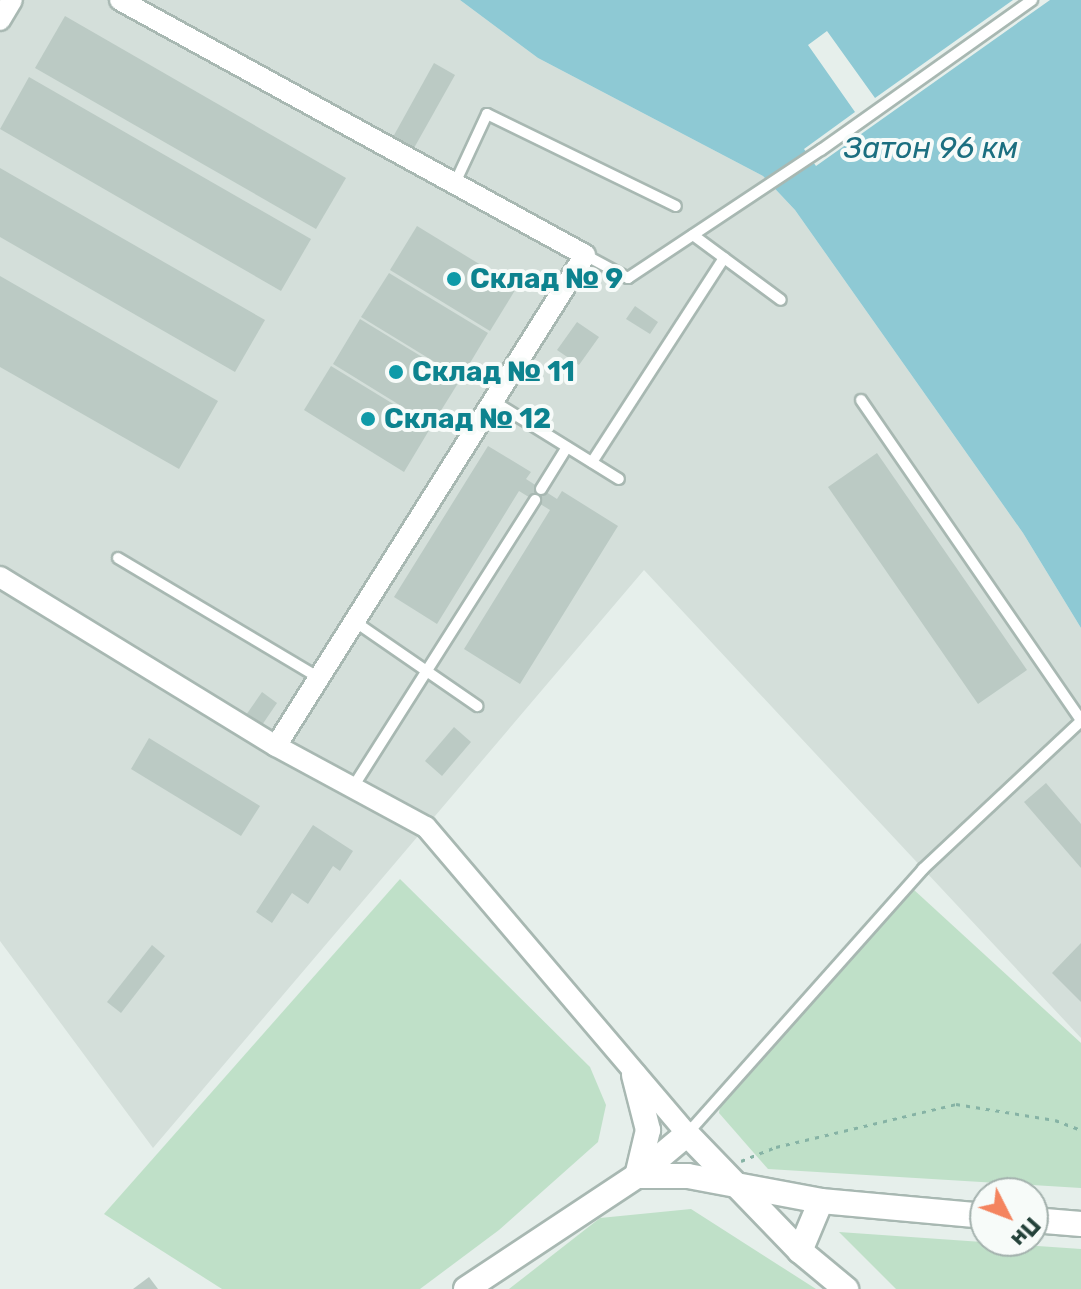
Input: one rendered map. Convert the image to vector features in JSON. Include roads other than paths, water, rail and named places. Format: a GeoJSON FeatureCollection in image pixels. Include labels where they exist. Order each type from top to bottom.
{"type":"FeatureCollection","features":[{"type":"Feature","properties":{"kind":"street"},"geometry":{"type":"LineString","coordinates":[[0,20],[12,0]]}},
{"type":"Feature","properties":{"kind":"street"},"geometry":{"type":"LineString","coordinates":[[120,0],[585,255],[276,746]]}},
{"type":"Feature","properties":{"kind":"street"},"geometry":{"type":"LineString","coordinates":[[0,577],[276,746],[426,827],[634,1075],[729,1181],[800,1251],[846,1289]]}},
{"type":"Feature","properties":{"kind":"street"},"geometry":{"type":"LineString","coordinates":[[634,1075],[648,1130],[637,1176]]}},
{"type":"Feature","properties":{"kind":"street"},"geometry":{"type":"LineString","coordinates":[[466,1289],[637,1176],[687,1134]]}},
{"type":"Feature","properties":{"kind":"street"},"geometry":{"type":"LineString","coordinates":[[637,1176],[729,1181],[821,1201],[969,1215]]}},
{"type":"Feature","properties":{"kind":"street"},"geometry":{"type":"LineString","coordinates":[[800,1251],[821,1201]]}},
{"type":"Feature","properties":{"kind":"street"},"geometry":{"type":"LineString","coordinates":[[1049,1221],[1081,1224]]}},
{"type":"Feature","properties":{"kind":"lane"},"geometry":{"type":"LineString","coordinates":[[585,255],[628,278],[821,150],[1032,0]]}},
{"type":"Feature","properties":{"kind":"lane"},"geometry":{"type":"LineString","coordinates":[[455,183],[487,114],[676,206]]}},
{"type":"Feature","properties":{"kind":"lane"},"geometry":{"type":"LineString","coordinates":[[693,235],[781,300]]}},
{"type":"Feature","properties":{"kind":"lane"},"geometry":{"type":"LineString","coordinates":[[592,462],[724,258]]}},
{"type":"Feature","properties":{"kind":"lane"},"geometry":{"type":"LineString","coordinates":[[687,1134],[923,869],[1081,721],[861,400]]}},
{"type":"Feature","properties":{"kind":"lane"},"geometry":{"type":"LineString","coordinates":[[493,401],[619,479]]}},
{"type":"Feature","properties":{"kind":"lane"},"geometry":{"type":"LineString","coordinates":[[541,489],[567,447]]}},
{"type":"Feature","properties":{"kind":"lane"},"geometry":{"type":"LineString","coordinates":[[353,787],[535,500]]}},
{"type":"Feature","properties":{"kind":"lane"},"geometry":{"type":"LineString","coordinates":[[118,558],[319,678]]}},
{"type":"Feature","properties":{"kind":"lane"},"geometry":{"type":"LineString","coordinates":[[354,621],[477,706]]}},
{"type":"Feature","properties":{"kind":"water","name":"Затон 96 км"},"geometry":{"type":"Polygon","coordinates":[[[460,0],[1081,0],[1081,628],[1023,533],[795,210],[763,176],[538,58],[460,0]]]}},
{"type":"Feature","properties":{"kind":"place","name":"Склад № 9"},"geometry":{"type":"Point","coordinates":[454,279]}},
{"type":"Feature","properties":{"kind":"place","name":"Склад № 11"},"geometry":{"type":"Point","coordinates":[396,372]}},
{"type":"Feature","properties":{"kind":"place","name":"Склад № 12"},"geometry":{"type":"Point","coordinates":[368,419]}}]}
